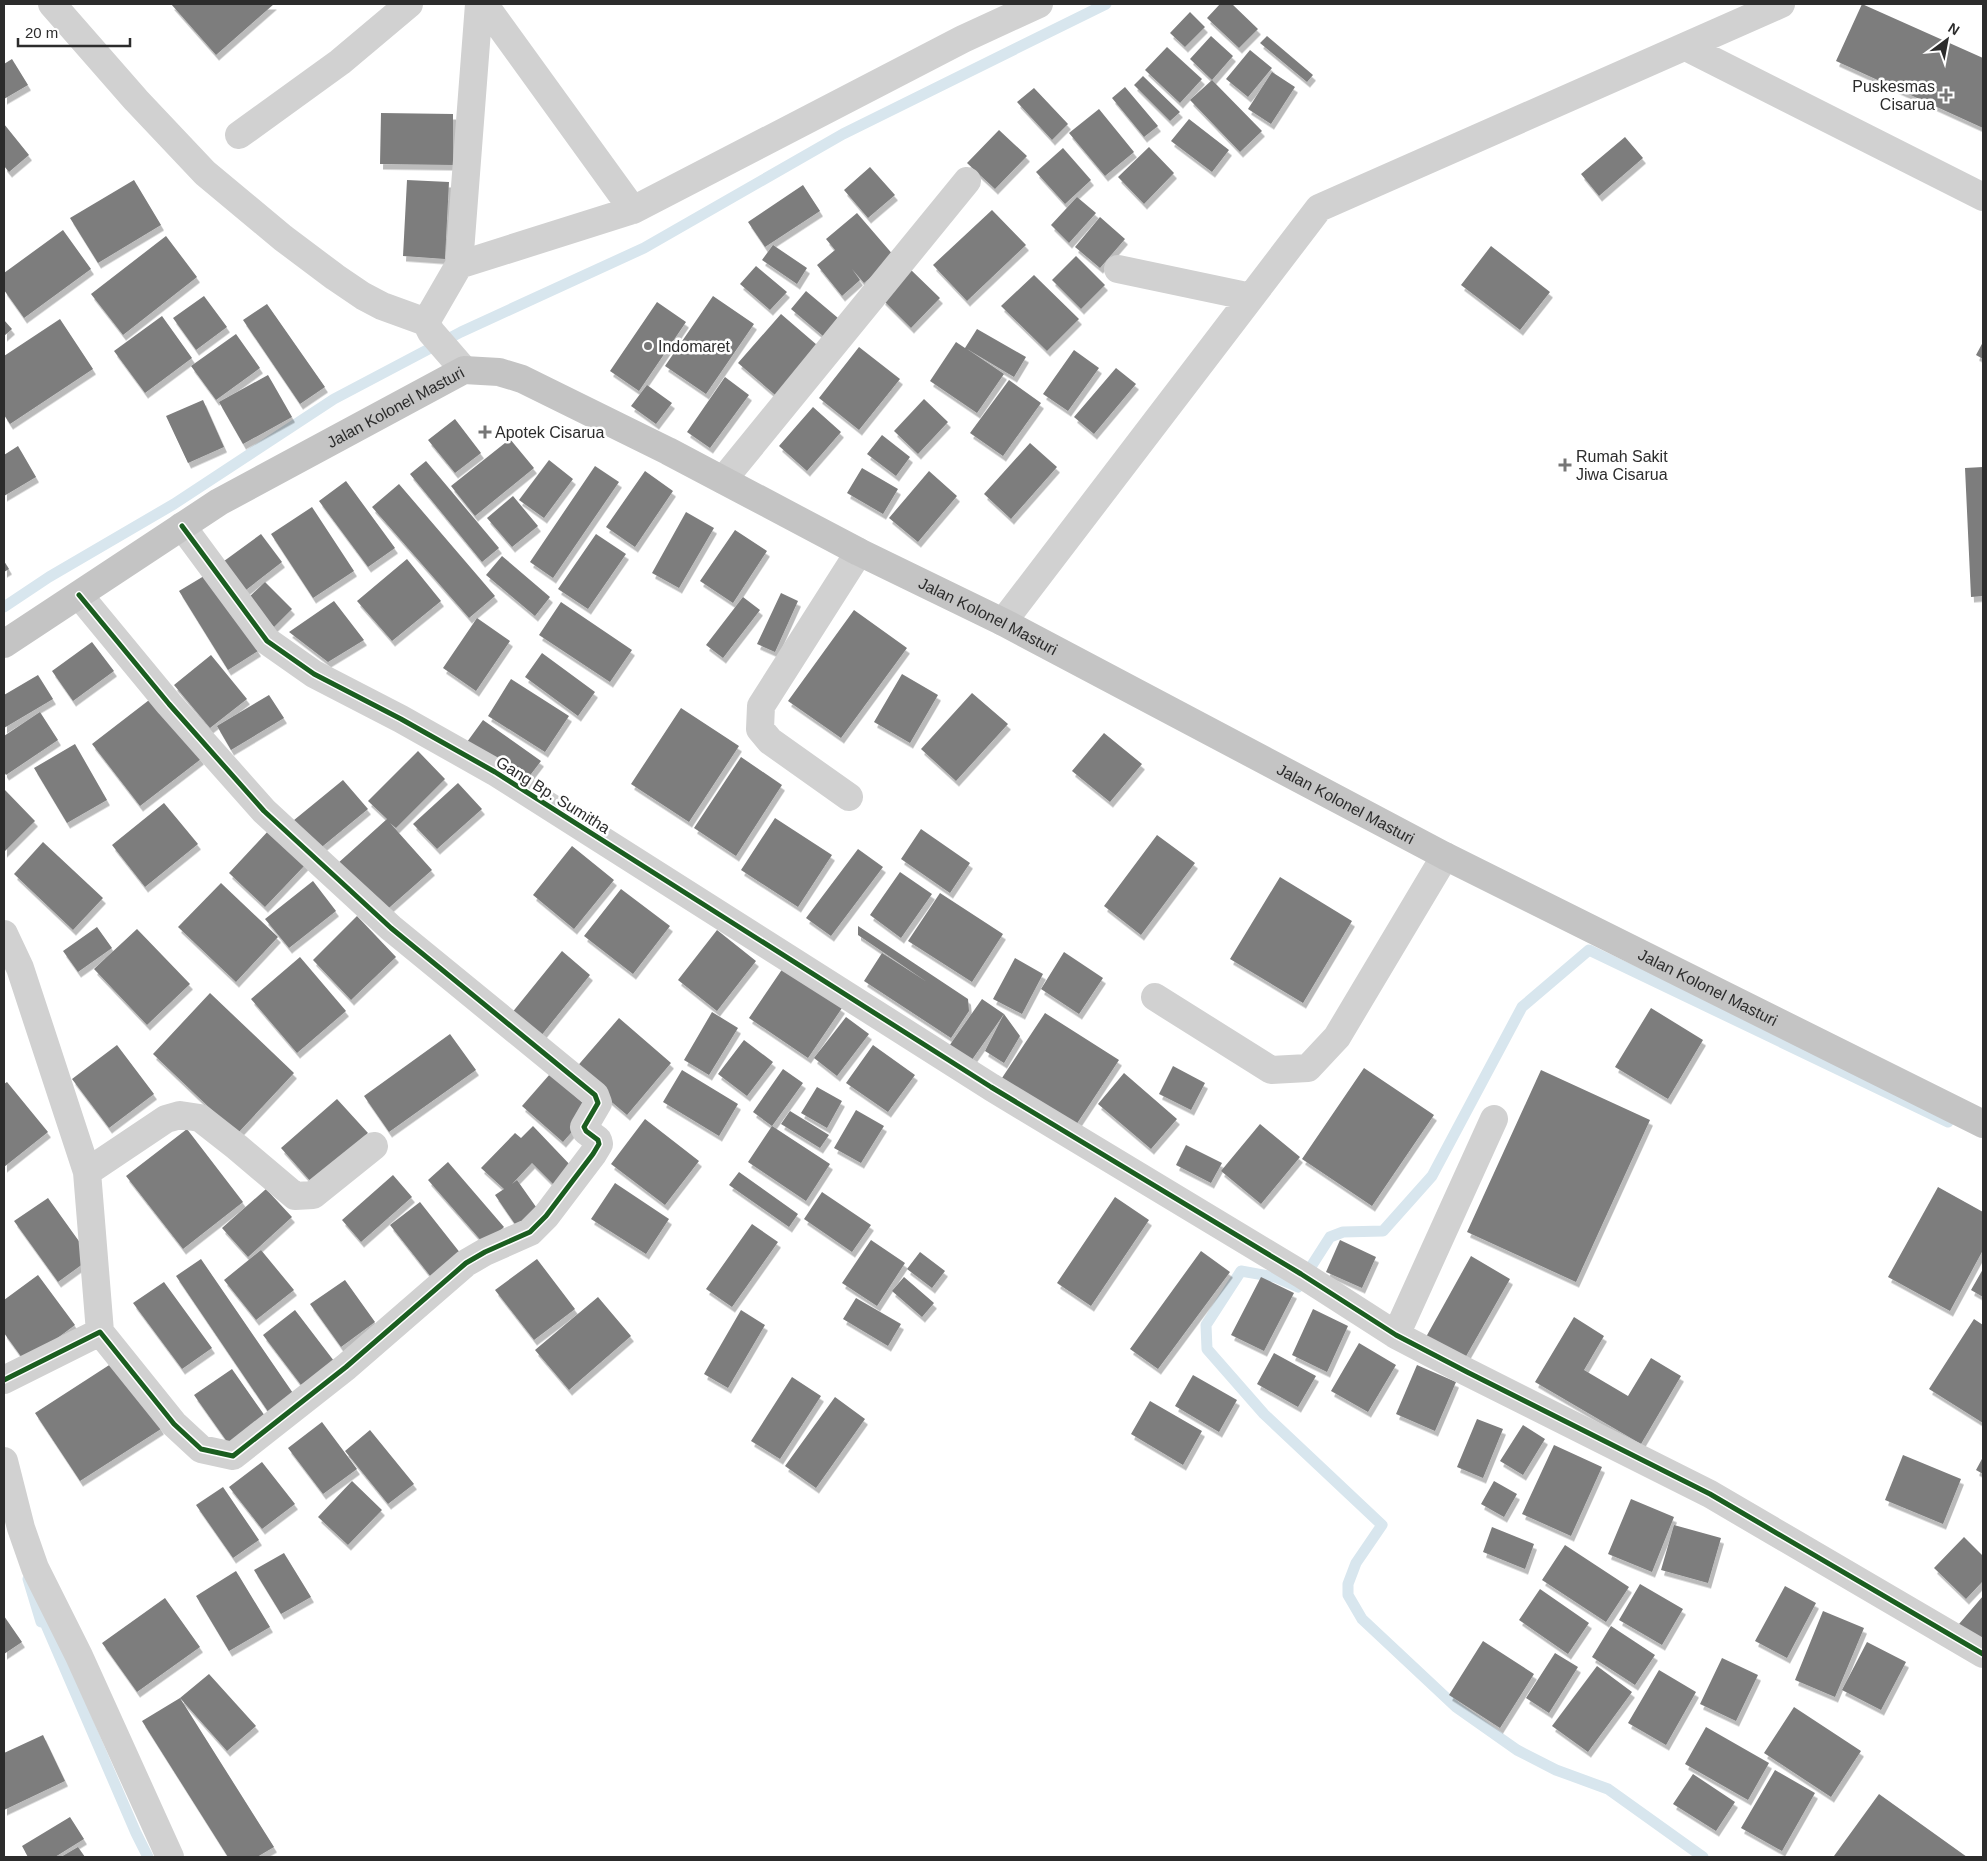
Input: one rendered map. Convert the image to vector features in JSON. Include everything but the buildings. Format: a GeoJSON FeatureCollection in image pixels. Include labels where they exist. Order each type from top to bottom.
{"type":"FeatureCollection","features":[{"type":"Feature","properties":{"kind":"main road","name":"Jalan Kolonel Masturi"},"geometry":{"type":"LineString","coordinates":[[4,644],[219,502],[460,365],[499,372],[522,379],[723,480],[859,552],[1003,622],[1445,856],[1983,1124]]}},
{"type":"Feature","properties":{"kind":"street"},"geometry":{"type":"LineString","coordinates":[[52,4],[136,100],[205,173],[284,238],[349,287],[382,306],[429,327],[460,365]]}},
{"type":"Feature","properties":{"kind":"street"},"geometry":{"type":"LineString","coordinates":[[239,135],[340,62],[409,4]]}},
{"type":"Feature","properties":{"kind":"street"},"geometry":{"type":"LineString","coordinates":[[429,327],[459,265],[479,4]]}},
{"type":"Feature","properties":{"kind":"street"},"geometry":{"type":"LineString","coordinates":[[484,4],[633,210]]}},
{"type":"Feature","properties":{"kind":"street"},"geometry":{"type":"LineString","coordinates":[[459,265],[633,210],[963,39],[1039,4]]}},
{"type":"Feature","properties":{"kind":"street"},"geometry":{"type":"LineString","coordinates":[[1003,622],[1319,208],[1781,4]]}},
{"type":"Feature","properties":{"kind":"street"},"geometry":{"type":"LineString","coordinates":[[1686,47],[1983,197]]}},
{"type":"Feature","properties":{"kind":"street"},"geometry":{"type":"LineString","coordinates":[[723,480],[967,181]]}},
{"type":"Feature","properties":{"kind":"street"},"geometry":{"type":"LineString","coordinates":[[1118,268],[1251,297]]}},
{"type":"Feature","properties":{"kind":"street","name":"Gang Bp. Sumitha"},"geometry":{"type":"LineString","coordinates":[[182,526],[267,641],[306,668],[401,718],[495,772],[942,1055],[1396,1334],[1467,1372],[1710,1494],[1983,1654]]}},
{"type":"Feature","properties":{"kind":"street"},"geometry":{"type":"LineString","coordinates":[[849,797],[770,741],[760,729],[761,706],[859,552]]}},
{"type":"Feature","properties":{"kind":"street"},"geometry":{"type":"LineString","coordinates":[[4,934],[20,968],[87,1172],[100,1332],[174,1424],[202,1449],[233,1456],[346,1367],[466,1263],[485,1252],[530,1232],[546,1216],[599,1144],[598,1140],[586,1131],[584,1127],[598,1103],[595,1095],[390,928],[264,810],[169,704],[79,595]]}},
{"type":"Feature","properties":{"kind":"street"},"geometry":{"type":"LineString","coordinates":[[1155,997],[1271,1070],[1308,1068],[1337,1037],[1445,856]]}},
{"type":"Feature","properties":{"kind":"street"},"geometry":{"type":"LineString","coordinates":[[87,1172],[166,1119],[180,1115],[200,1118],[295,1196],[313,1196],[374,1146]]}},
{"type":"Feature","properties":{"kind":"street"},"geometry":{"type":"LineString","coordinates":[[1396,1334],[1494,1119]]}},
{"type":"Feature","properties":{"kind":"street"},"geometry":{"type":"LineString","coordinates":[[4,1380],[100,1332]]}},
{"type":"Feature","properties":{"kind":"street"},"geometry":{"type":"LineString","coordinates":[[4,1461],[21,1528],[36,1568],[79,1656],[170,1857]]}},
{"type":"Feature","properties":{"kind":"waterway"},"geometry":{"type":"LineString","coordinates":[[4,607],[49,577],[174,504],[334,399],[461,332],[644,248],[843,134],[1106,4]]}},
{"type":"Feature","properties":{"kind":"waterway"},"geometry":{"type":"LineString","coordinates":[[1703,1857],[1608,1789],[1556,1770],[1517,1750],[1456,1707],[1362,1619],[1348,1595],[1348,1584],[1356,1563],[1382,1525],[1264,1414],[1207,1349],[1206,1325],[1241,1271],[1275,1277],[1298,1287],[1330,1237],[1343,1232],[1383,1231],[1432,1176],[1522,1007],[1589,950],[1948,1122]]}},
{"type":"Feature","properties":{"kind":"waterway"},"geometry":{"type":"LineString","coordinates":[[28,1579],[41,1622],[40,1611],[148,1857]]}},
{"type":"Feature","properties":{"kind":"cycle path"},"geometry":{"type":"LineString","coordinates":[[182,526],[267,641],[314,674],[401,719],[495,772],[991,1087],[1301,1274],[1396,1335],[1710,1494],[1983,1654]]}},
{"type":"Feature","properties":{"kind":"cycle path"},"geometry":{"type":"LineString","coordinates":[[4,1380],[100,1332],[174,1424],[201,1449],[233,1456],[346,1367],[466,1263],[485,1252],[530,1232],[546,1216],[599,1144],[598,1140],[586,1131],[584,1127],[598,1103],[595,1095],[391,928],[264,811],[169,704],[79,595]]}},
{"type":"Feature","properties":{"kind":"place","name":"Puskesmas Cisarua"},"geometry":{"type":"Point","coordinates":[1946,95]}},
{"type":"Feature","properties":{"kind":"place","name":"Indomaret"},"geometry":{"type":"Point","coordinates":[648,346]}},
{"type":"Feature","properties":{"kind":"place","name":"Apotek Cisarua"},"geometry":{"type":"Point","coordinates":[485,432]}},
{"type":"Feature","properties":{"kind":"place","name":"Rumah Sakit Jiwa Cisarua"},"geometry":{"type":"Point","coordinates":[1565,465]}}]}
